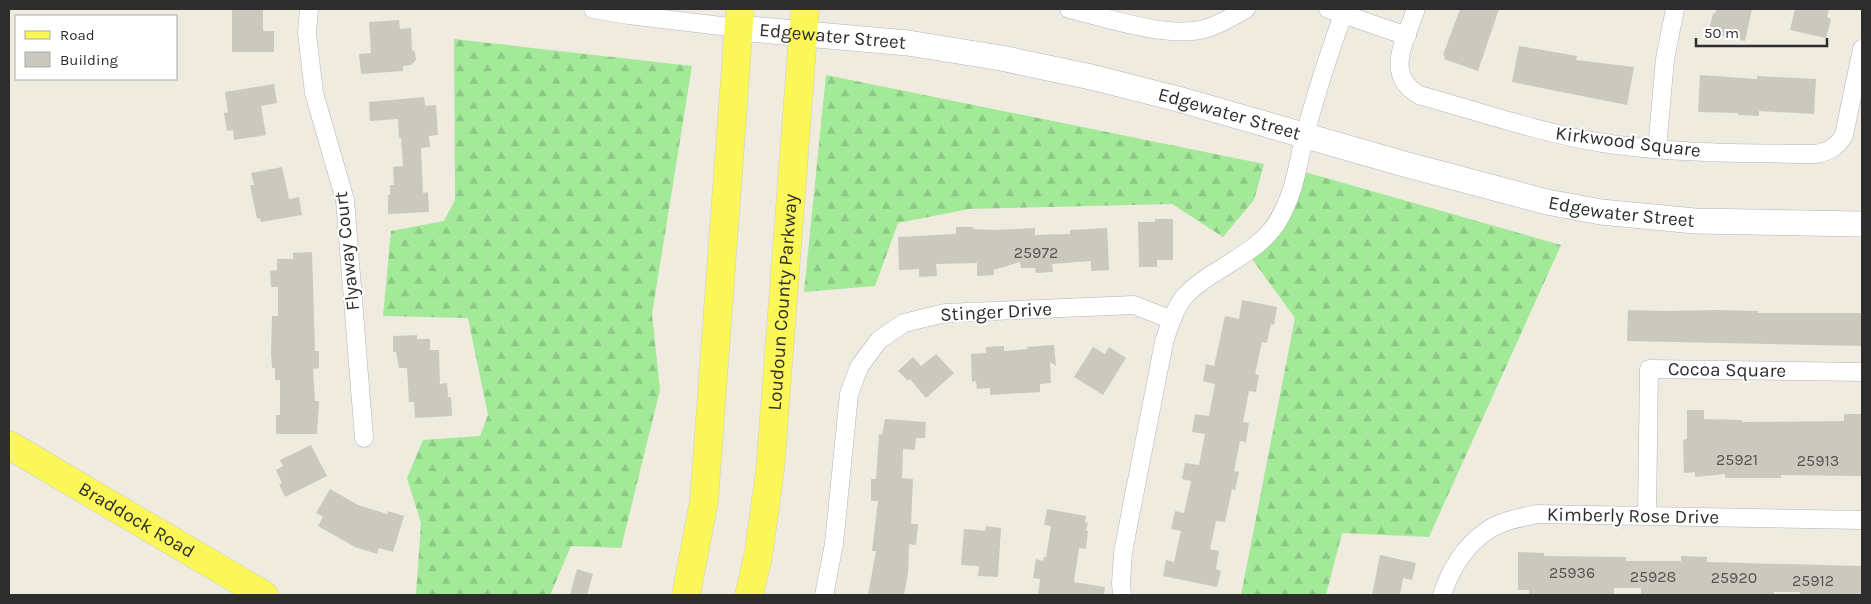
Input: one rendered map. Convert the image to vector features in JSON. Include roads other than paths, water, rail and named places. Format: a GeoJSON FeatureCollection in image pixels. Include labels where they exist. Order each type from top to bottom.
{"type":"FeatureCollection","features":[{"type":"Feature","properties":{"kind":"main road"},"geometry":{"type":"LineString","coordinates":[[686,595],[704,501],[739,19]]}},
{"type":"Feature","properties":{"kind":"main road","name":"Loudoun County Parkway"},"geometry":{"type":"LineString","coordinates":[[749,595],[758,556],[770,470],[804,22]]}},
{"type":"Feature","properties":{"kind":"main road","name":"Braddock Road"},"geometry":{"type":"LineString","coordinates":[[9,445],[264,595]]}},
{"type":"Feature","properties":{"kind":"street","name":"Flyaway Court"},"geometry":{"type":"LineString","coordinates":[[309,9],[307,32],[314,93],[345,200],[364,438]]}},
{"type":"Feature","properties":{"kind":"street","name":"Edgewater Street"},"geometry":{"type":"LineString","coordinates":[[593,9],[629,15],[804,22],[908,43],[1001,58],[1101,79],[1178,99],[1404,164],[1547,202],[1601,212],[1695,221],[1862,224]]}},
{"type":"Feature","properties":{"kind":"street"},"geometry":{"type":"LineString","coordinates":[[1068,9],[1167,31],[1187,32],[1208,28],[1246,9]]}},
{"type":"Feature","properties":{"kind":"street","name":"Kirkwood Square"},"geometry":{"type":"LineString","coordinates":[[1416,9],[1399,56],[1399,72],[1408,89],[1419,95],[1548,131],[1602,142],[1657,149],[1816,154],[1827,152],[1837,145],[1844,136],[1862,48]]}},
{"type":"Feature","properties":{"kind":"street"},"geometry":{"type":"LineString","coordinates":[[1657,149],[1665,59],[1675,9]]}},
{"type":"Feature","properties":{"kind":"street"},"geometry":{"type":"LineString","coordinates":[[1122,595],[1123,552],[1164,342],[1172,320],[1184,298],[1264,240],[1277,222],[1294,185],[1305,136],[1330,50],[1339,10],[1406,36]]}},
{"type":"Feature","properties":{"kind":"street","name":"Stinger Drive"},"geometry":{"type":"LineString","coordinates":[[824,595],[834,544],[849,394],[859,367],[879,340],[904,323],[944,313],[1134,305],[1172,320]]}},
{"type":"Feature","properties":{"kind":"street","name":"Cocoa Square"},"geometry":{"type":"LineString","coordinates":[[1647,516],[1649,369],[1862,372]]}},
{"type":"Feature","properties":{"kind":"street","name":"Kimberly Rose Drive"},"geometry":{"type":"LineString","coordinates":[[1442,595],[1452,568],[1486,531],[1512,519],[1536,514],[1862,520]]}}]}
